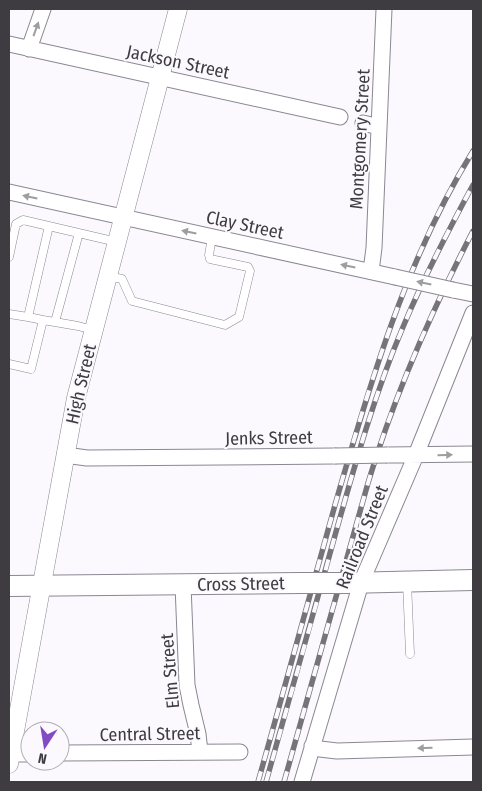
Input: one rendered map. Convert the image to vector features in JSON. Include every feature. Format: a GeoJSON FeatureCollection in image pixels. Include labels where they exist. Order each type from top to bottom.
{"type":"FeatureCollection","features":[{"type":"Feature","properties":{"kind":"main road","name":"Cross Street"},"geometry":{"type":"LineString","coordinates":[[9,586],[302,584],[473,580]]}},
{"type":"Feature","properties":{"kind":"street"},"geometry":{"type":"LineString","coordinates":[[28,49],[43,9]]}},
{"type":"Feature","properties":{"kind":"street","name":"High Street"},"geometry":{"type":"LineString","coordinates":[[9,757],[76,398],[178,9]]}},
{"type":"Feature","properties":{"kind":"street","name":"Montgomery Street"},"geometry":{"type":"LineString","coordinates":[[371,272],[374,248],[384,9]]}},
{"type":"Feature","properties":{"kind":"street","name":"Jackson Street"},"geometry":{"type":"LineString","coordinates":[[9,44],[340,117]]}},
{"type":"Feature","properties":{"kind":"street"},"geometry":{"type":"LineString","coordinates":[[363,123],[379,126]]}},
{"type":"Feature","properties":{"kind":"street","name":"Clay Street"},"geometry":{"type":"LineString","coordinates":[[9,192],[473,294]]}},
{"type":"Feature","properties":{"kind":"street","name":"Railroad Street"},"geometry":{"type":"LineString","coordinates":[[302,782],[354,583],[416,455],[473,313]]}},
{"type":"Feature","properties":{"kind":"street","name":"Jenks Street"},"geometry":{"type":"LineString","coordinates":[[65,455],[87,458],[473,454]]}},
{"type":"Feature","properties":{"kind":"street","name":"Elm Street"},"geometry":{"type":"LineString","coordinates":[[183,585],[187,685],[200,752]]}},
{"type":"Feature","properties":{"kind":"street"},"geometry":{"type":"LineString","coordinates":[[312,746],[337,750],[473,747]]}},
{"type":"Feature","properties":{"kind":"street","name":"Central Street"},"geometry":{"type":"LineString","coordinates":[[70,753],[240,752]]}},
{"type":"Feature","properties":{"kind":"lane"},"geometry":{"type":"LineString","coordinates":[[9,257],[16,224],[23,220],[117,242]]}},
{"type":"Feature","properties":{"kind":"lane"},"geometry":{"type":"LineString","coordinates":[[28,317],[50,226]]}},
{"type":"Feature","properties":{"kind":"lane"},"geometry":{"type":"LineString","coordinates":[[55,322],[79,233]]}},
{"type":"Feature","properties":{"kind":"lane"},"geometry":{"type":"LineString","coordinates":[[108,276],[122,280],[132,302],[225,325],[239,316],[250,270],[248,267],[210,259],[212,237]]}},
{"type":"Feature","properties":{"kind":"lane"},"geometry":{"type":"LineString","coordinates":[[9,314],[93,330]]}},
{"type":"Feature","properties":{"kind":"lane"},"geometry":{"type":"LineString","coordinates":[[9,364],[31,369],[43,320]]}},
{"type":"Feature","properties":{"kind":"lane"},"geometry":{"type":"LineString","coordinates":[[407,582],[410,654]]}},
{"type":"Feature","properties":{"kind":"railway"},"geometry":{"type":"LineString","coordinates":[[258,782],[335,505],[376,368],[409,278],[428,235],[449,192],[473,151]]}},
{"type":"Feature","properties":{"kind":"railway"},"geometry":{"type":"LineString","coordinates":[[266,782],[349,485],[383,379],[419,291],[473,185]]}},
{"type":"Feature","properties":{"kind":"railway"},"geometry":{"type":"LineString","coordinates":[[284,782],[368,483],[389,418],[414,355],[473,231]]}}]}
